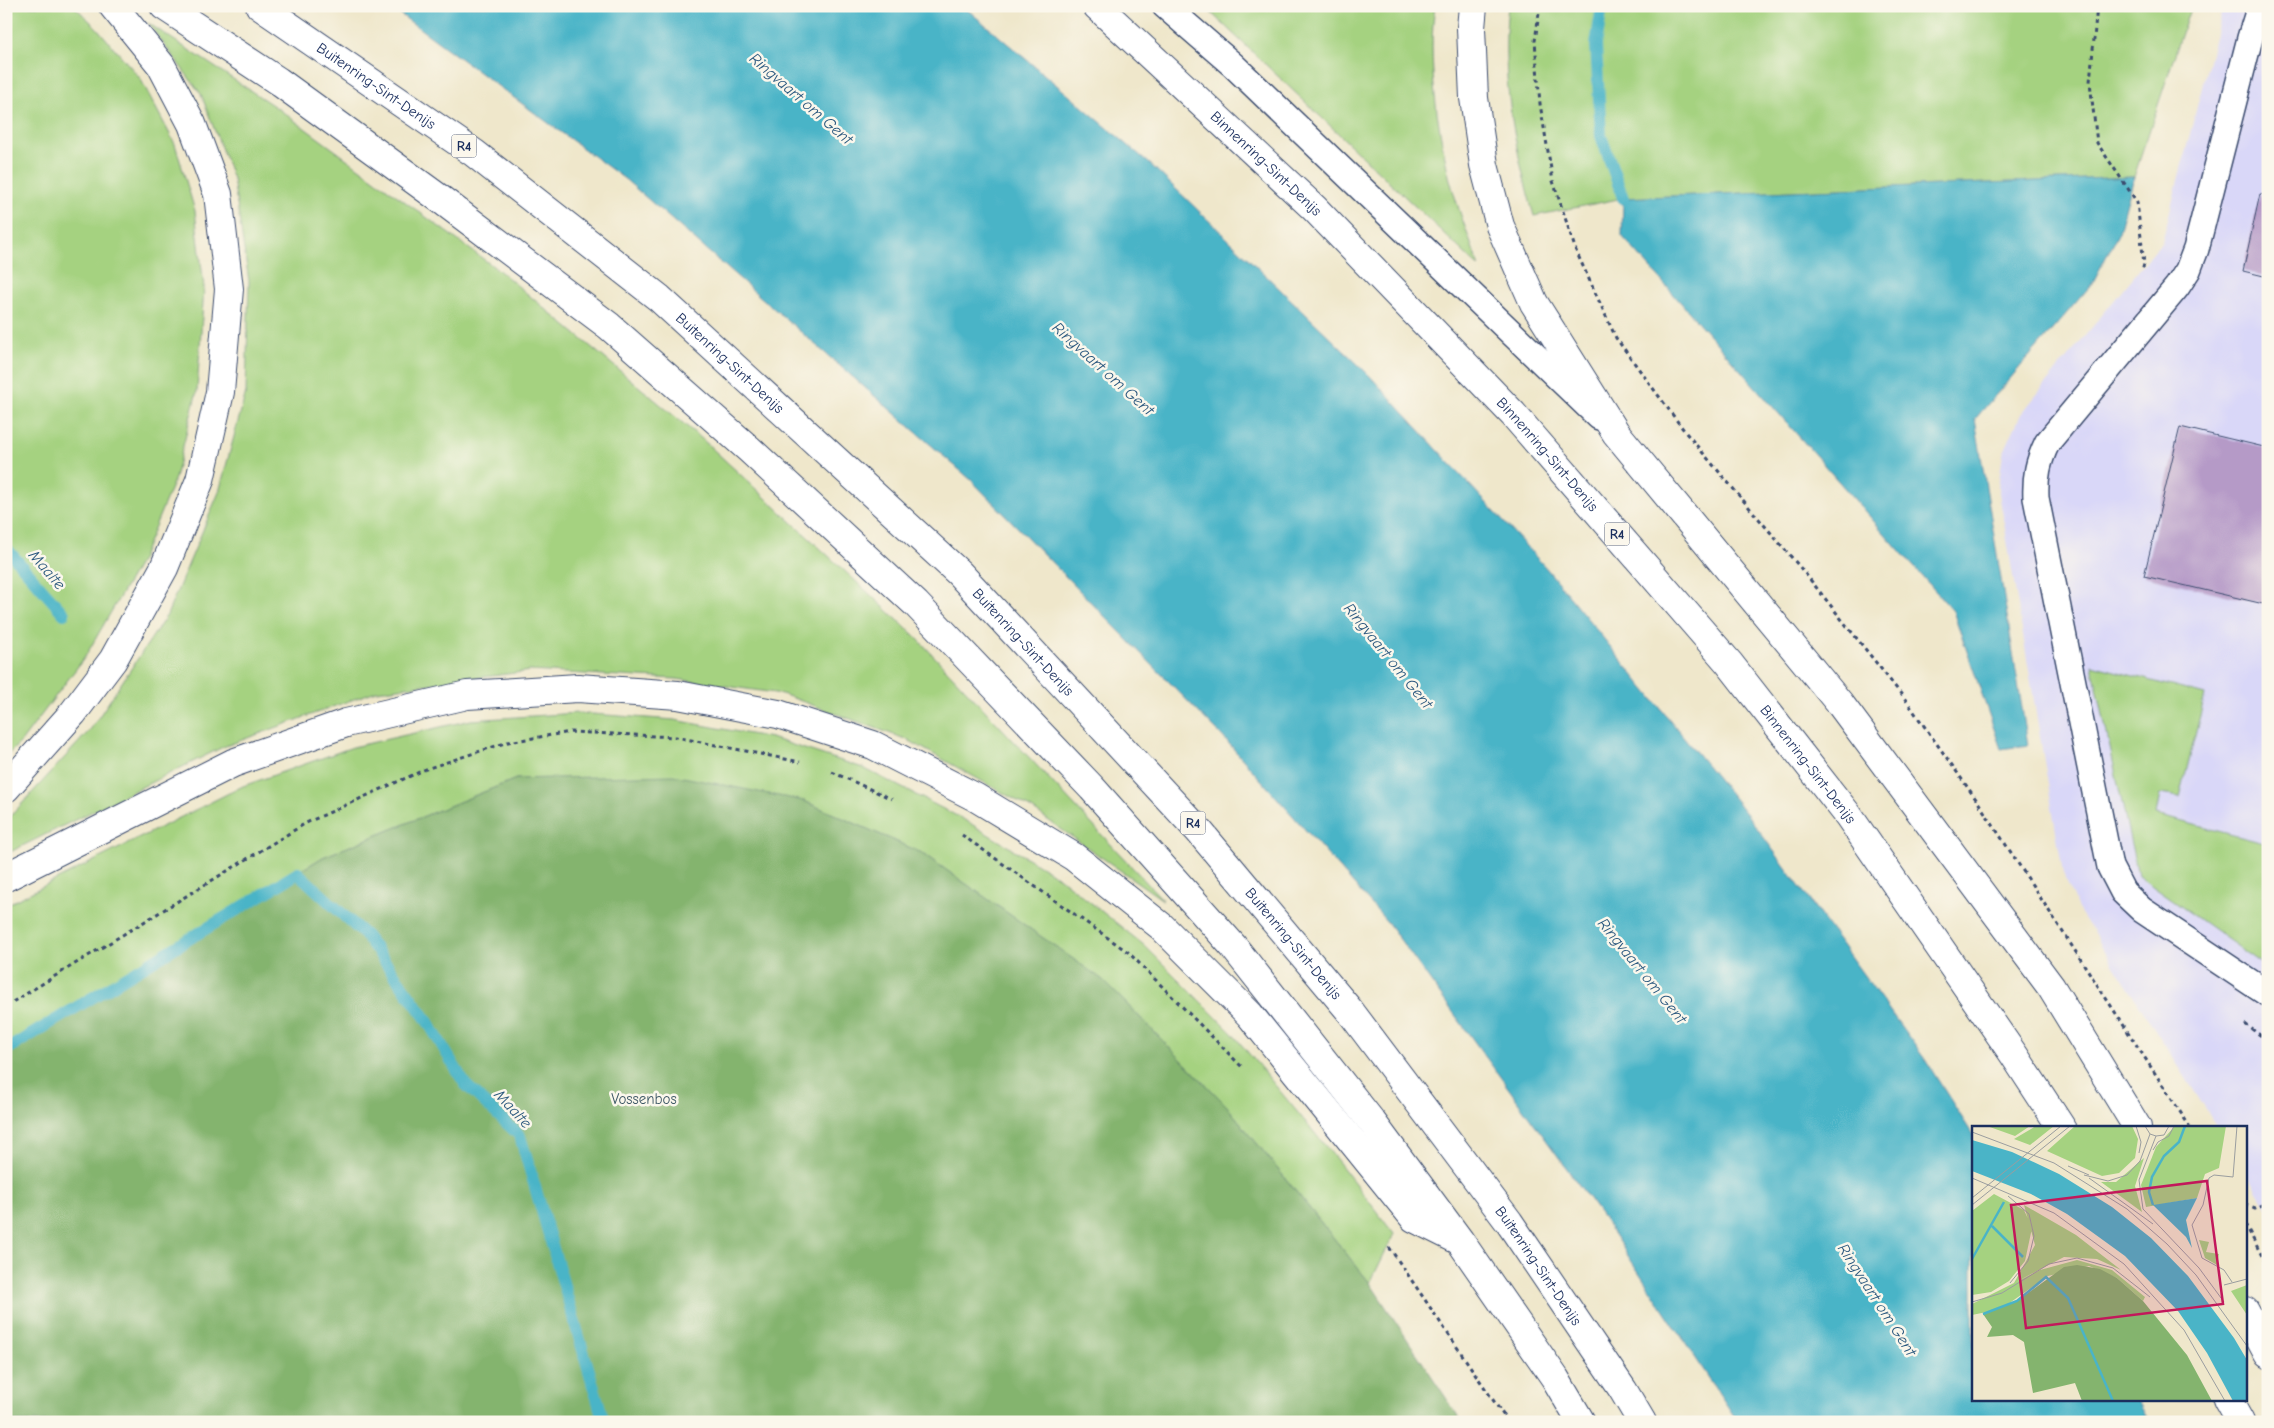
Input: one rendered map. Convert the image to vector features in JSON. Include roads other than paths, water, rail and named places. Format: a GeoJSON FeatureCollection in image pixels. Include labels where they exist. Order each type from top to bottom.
{"type":"FeatureCollection","features":[{"type":"Feature","properties":{"kind":"highway"},"geometry":{"type":"LineString","coordinates":[[6,788],[72,713],[113,660],[164,568],[200,480],[220,392],[229,289],[218,194],[192,124],[161,65],[113,6]]}},
{"type":"Feature","properties":{"kind":"highway"},"geometry":{"type":"LineString","coordinates":[[164,6],[286,87],[443,201],[609,326],[750,450],[916,604],[1092,788],[1233,946],[1372,1122],[1460,1241],[1582,1422]]}},
{"type":"Feature","properties":{"kind":"highway","name":"Buitenring-Sint-Denijs"},"geometry":{"type":"LineString","coordinates":[[260,6],[474,153],[659,298],[959,573],[1200,831],[1350,1011],[1508,1222],[1623,1390],[1642,1422]]}},
{"type":"Feature","properties":{"kind":"highway","name":"Binnenring-Sint-Denijs"},"geometry":{"type":"LineString","coordinates":[[1097,6],[1314,208],[1499,400],[1729,663],[1848,815],[2014,1055],[2060,1126]]}},
{"type":"Feature","properties":{"kind":"highway"},"geometry":{"type":"LineString","coordinates":[[1473,6],[1470,28],[1474,98],[1484,165],[1500,226],[1534,303],[1616,433],[1841,705],[2051,987],[2136,1126]]}},
{"type":"Feature","properties":{"kind":"highway"},"geometry":{"type":"LineString","coordinates":[[6,877],[233,763],[346,723],[467,696],[578,688],[678,695],[778,714],[873,745],[975,797],[1074,857],[1162,927],[1250,1016],[1414,1218],[1460,1241]]}},
{"type":"Feature","properties":{"kind":"highway"},"geometry":{"type":"LineString","coordinates":[[2246,1313],[2268,1354]]}},
{"type":"Feature","properties":{"kind":"highway"},"geometry":{"type":"LineString","coordinates":[[2228,1400],[2240,1422]]}},
{"type":"Feature","properties":{"kind":"lane"},"geometry":{"type":"LineString","coordinates":[[1165,6],[1233,65],[1616,433]]}},
{"type":"Feature","properties":{"kind":"lane"},"geometry":{"type":"LineString","coordinates":[[2260,6],[2250,38],[2196,249],[2188,270],[2177,287],[2048,443],[2039,460],[2035,478],[2036,498],[2110,867],[2123,892],[2142,910],[2268,994]]}},
{"type":"Feature","properties":{"kind":"water","name":"Ringvaart om Gent"},"geometry":{"type":"Polygon","coordinates":[[[389,6],[963,6],[1148,162],[1369,375],[1547,569],[1749,817],[1924,1058],[1972,1133],[1972,1400],[2138,1400],[2149,1422],[1738,1422],[1603,1218],[1388,923],[1223,737],[970,479],[626,180],[389,6]]]}},
{"type":"Feature","properties":{"kind":"water"},"geometry":{"type":"Polygon","coordinates":[[[2134,177],[2119,232],[2092,284],[1975,419],[2028,745],[2001,749],[1953,611],[1622,236],[1623,198],[2134,177]]]}},
{"type":"Feature","properties":{"kind":"waterway"},"geometry":{"type":"LineString","coordinates":[[1602,6],[1596,45],[1601,136],[1623,198]]}},
{"type":"Feature","properties":{"kind":"waterway","name":"Maalte"},"geometry":{"type":"LineString","coordinates":[[6,548],[64,614]]}},
{"type":"Feature","properties":{"kind":"waterway","name":"Maalte"},"geometry":{"type":"LineString","coordinates":[[6,1050],[298,873],[367,937],[425,1017],[465,1084],[520,1136],[604,1422]]}},
{"type":"Feature","properties":{"kind":"park label","name":"Vossenbos"},"geometry":{"type":"Point","coordinates":[644,1099]}}]}
